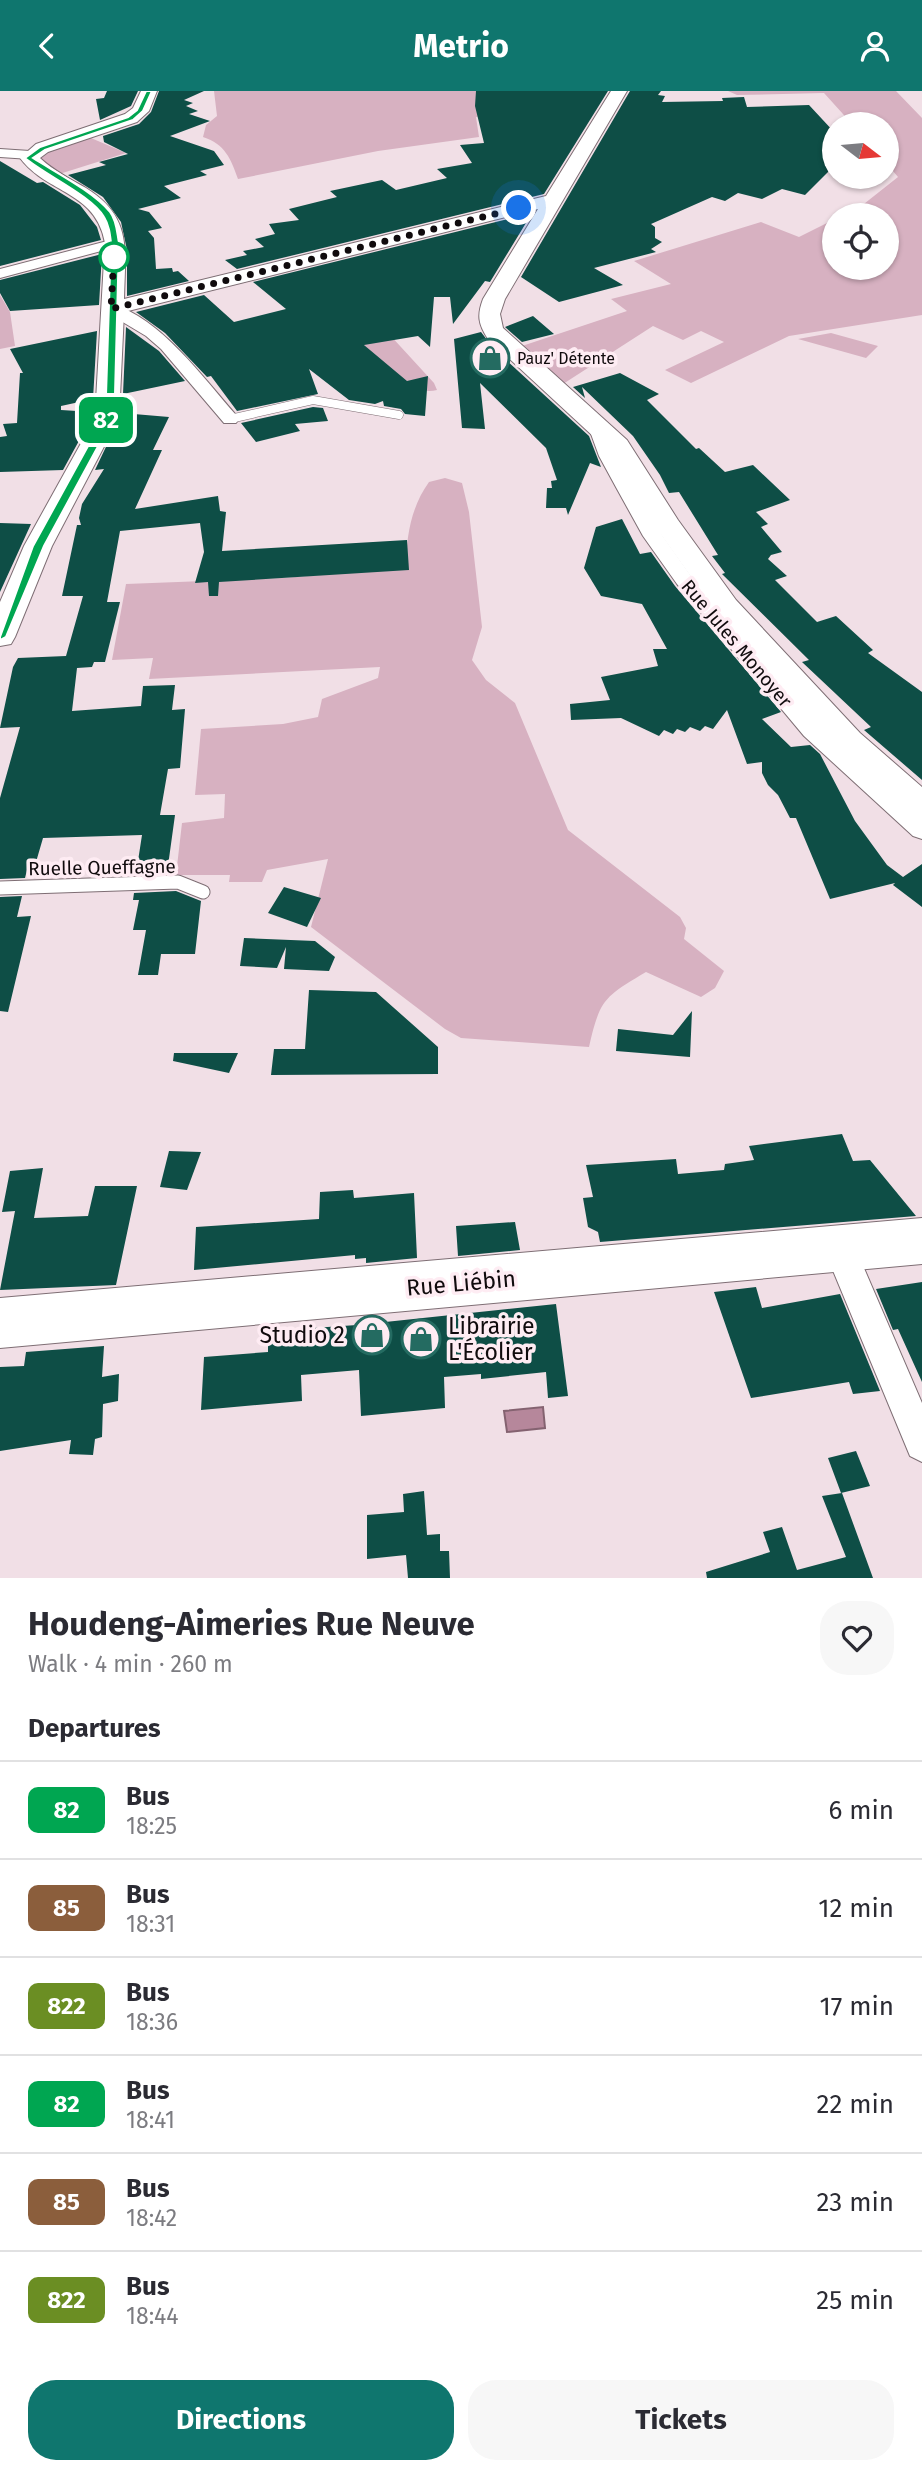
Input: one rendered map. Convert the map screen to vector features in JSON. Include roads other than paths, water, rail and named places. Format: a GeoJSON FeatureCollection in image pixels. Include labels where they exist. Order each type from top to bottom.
{"type":"FeatureCollection","features":[{"type":"Feature","properties":{"kind":"main road","name":"Rue Liébin"},"geometry":{"type":"LineString","coordinates":[[0,1323],[922,1241]]}},
{"type":"Feature","properties":{"kind":"street"},"geometry":{"type":"LineString","coordinates":[[0,153],[30,155],[42,148],[131,118],[140,111],[149,91]]}},
{"type":"Feature","properties":{"kind":"street"},"geometry":{"type":"LineString","coordinates":[[111,309],[531,205],[551,207],[619,91]]}},
{"type":"Feature","properties":{"kind":"street"},"geometry":{"type":"LineString","coordinates":[[0,637],[38,546],[107,418],[113,336],[113,226],[107,214],[96,203],[35,165],[29,158],[30,155]]}},
{"type":"Feature","properties":{"kind":"street","name":"Rue Jules Monoyer"},"geometry":{"type":"LineString","coordinates":[[551,207],[494,299],[489,314],[492,328],[510,350],[618,445],[666,522],[726,606],[848,741],[922,806]]}},
{"type":"Feature","properties":{"kind":"street"},"geometry":{"type":"LineString","coordinates":[[0,274],[115,243]]}},
{"type":"Feature","properties":{"kind":"street"},"geometry":{"type":"LineString","coordinates":[[111,309],[152,333],[167,346],[230,419]]}},
{"type":"Feature","properties":{"kind":"street","name":"Rue Jules Monoyer"},"geometry":{"type":"LineString","coordinates":[[596,423],[608,456],[626,489],[684,580],[812,731],[922,831]]}},
{"type":"Feature","properties":{"kind":"street"},"geometry":{"type":"LineString","coordinates":[[841,1249],[922,1444]]}},
{"type":"Feature","properties":{"kind":"lane"},"geometry":{"type":"LineString","coordinates":[[230,419],[313,400],[399,415]]}},
{"type":"Feature","properties":{"kind":"lane","name":"Ruelle Queffagne"},"geometry":{"type":"LineString","coordinates":[[0,888],[178,882],[203,892]]}},
{"type":"Feature","properties":{"kind":"place","name":"Pauz' Détente"},"geometry":{"type":"Point","coordinates":[490,358]}},
{"type":"Feature","properties":{"kind":"place","name":"Studio 2"},"geometry":{"type":"Point","coordinates":[372,1335]}},
{"type":"Feature","properties":{"kind":"place","name":"Librairie L'Écolier"},"geometry":{"type":"Point","coordinates":[421,1339]}}]}
